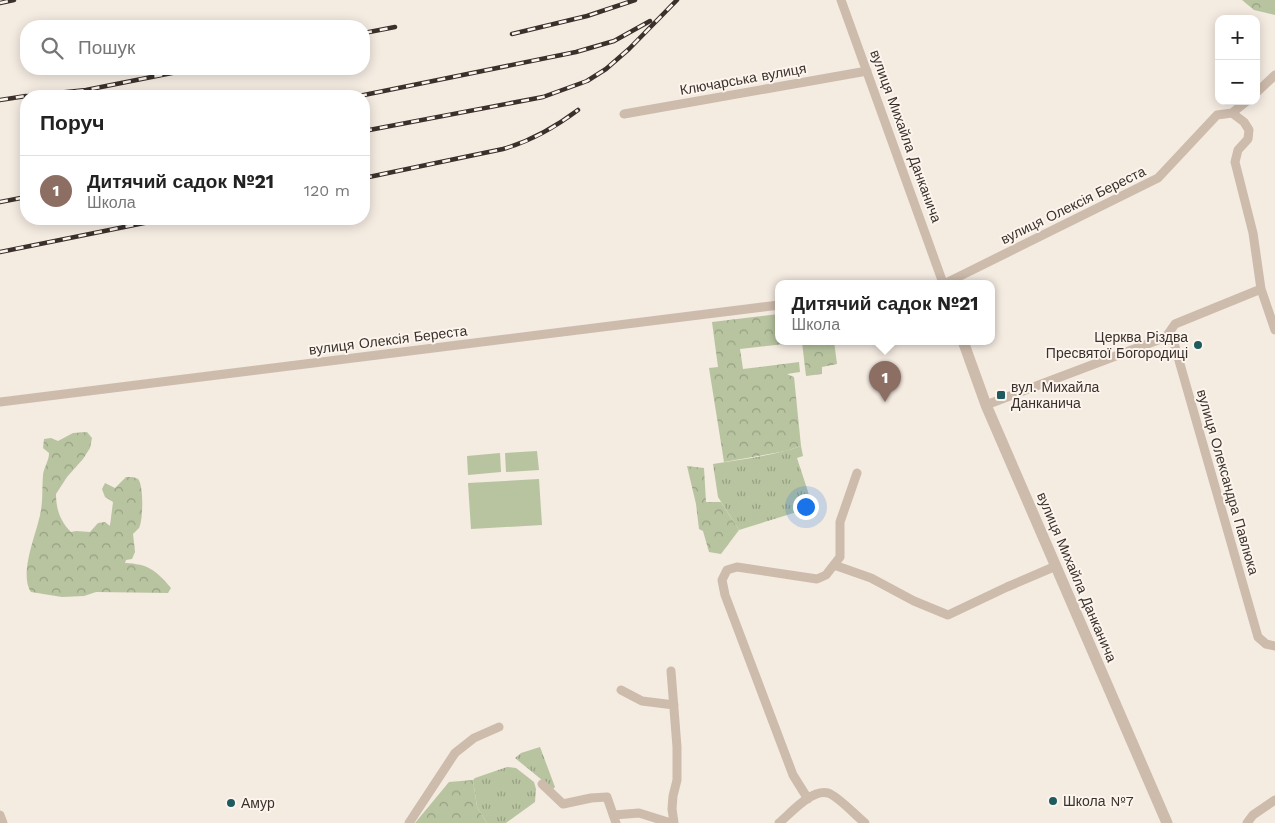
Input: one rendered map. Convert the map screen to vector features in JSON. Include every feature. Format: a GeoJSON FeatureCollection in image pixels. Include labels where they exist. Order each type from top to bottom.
{"type":"FeatureCollection","features":[{"type":"Feature","properties":{"kind":"street","name":"вулиця Михайла Данканича"},"geometry":{"type":"LineString","coordinates":[[841,0],[943,280]]}},
{"type":"Feature","properties":{"kind":"street","name":"Ключарська вулиця"},"geometry":{"type":"LineString","coordinates":[[624,114],[867,71]]}},
{"type":"Feature","properties":{"kind":"street"},"geometry":{"type":"LineString","coordinates":[[1260,88],[1275,75]]}},
{"type":"Feature","properties":{"kind":"street","name":"вулиця Олексія Береста"},"geometry":{"type":"LineString","coordinates":[[950,280],[1158,178],[1217,115],[1232,113],[1242,105]]}},
{"type":"Feature","properties":{"kind":"street"},"geometry":{"type":"LineString","coordinates":[[1232,113],[1244,122],[1249,130],[1248,139],[1238,150],[1236,162],[1253,233],[1261,289],[1275,330]]}},
{"type":"Feature","properties":{"kind":"street"},"geometry":{"type":"LineString","coordinates":[[986,405],[1166,337],[1175,324],[1261,289]]}},
{"type":"Feature","properties":{"kind":"street","name":"вулиця Олексія Береста"},"geometry":{"type":"LineString","coordinates":[[0,402],[775,305]]}},
{"type":"Feature","properties":{"kind":"street","name":"вулиця Олександра Павлюка"},"geometry":{"type":"LineString","coordinates":[[1166,337],[1174,343],[1258,637],[1266,644],[1275,646]]}},
{"type":"Feature","properties":{"kind":"street","name":"вулиця Михайла Данканича"},"geometry":{"type":"LineString","coordinates":[[964,345],[986,405],[1167,823]]}},
{"type":"Feature","properties":{"kind":"street"},"geometry":{"type":"LineString","coordinates":[[808,799],[792,774],[722,580],[727,570],[737,567],[816,579],[826,575],[840,557],[840,522],[857,473]]}},
{"type":"Feature","properties":{"kind":"street"},"geometry":{"type":"LineString","coordinates":[[834,565],[871,578],[914,601],[948,616],[1007,587],[1056,566]]}},
{"type":"Feature","properties":{"kind":"street"},"geometry":{"type":"LineString","coordinates":[[542,784],[563,804],[591,798],[608,797],[615,819],[638,813],[673,823],[672,809],[677,780],[678,747],[671,671]]}},
{"type":"Feature","properties":{"kind":"street"},"geometry":{"type":"LineString","coordinates":[[621,690],[642,701],[674,705]]}},
{"type":"Feature","properties":{"kind":"street"},"geometry":{"type":"LineString","coordinates":[[409,823],[455,753],[474,738],[500,727]]}},
{"type":"Feature","properties":{"kind":"street"},"geometry":{"type":"LineString","coordinates":[[779,823],[808,799],[819,793],[830,793],[865,823]]}},
{"type":"Feature","properties":{"kind":"street"},"geometry":{"type":"LineString","coordinates":[[1247,823],[1253,815],[1275,800]]}},
{"type":"Feature","properties":{"kind":"street"},"geometry":{"type":"LineString","coordinates":[[0,815],[3,823]]}},
{"type":"Feature","properties":{"kind":"green space"},"geometry":{"type":"Polygon","coordinates":[[[1242,0],[1275,0],[1275,15],[1254,10],[1242,0]]]}},
{"type":"Feature","properties":{"kind":"green space"},"geometry":{"type":"Polygon","coordinates":[[[775,314],[775,345],[740,349],[743,369],[799,362],[800,372],[787,374],[794,377],[801,446],[786,451],[724,462],[709,368],[718,367],[712,322],[775,314]]]}},
{"type":"Feature","properties":{"kind":"green space"},"geometry":{"type":"Polygon","coordinates":[[[802,345],[835,345],[837,364],[822,367],[822,374],[806,376],[802,345]]]}},
{"type":"Feature","properties":{"kind":"green space"},"geometry":{"type":"Polygon","coordinates":[[[87,432],[92,438],[90,448],[56,494],[61,519],[71,532],[90,532],[98,523],[105,522],[110,526],[113,502],[105,497],[102,489],[105,483],[115,488],[126,477],[138,479],[142,495],[141,518],[139,528],[133,534],[135,552],[132,559],[126,560],[125,563],[140,565],[156,572],[171,588],[168,593],[96,592],[84,596],[62,597],[31,592],[28,584],[28,563],[41,510],[43,475],[49,456],[49,453],[43,448],[44,439],[51,438],[58,441],[73,433],[87,432]]]}},
{"type":"Feature","properties":{"kind":"green space"},"geometry":{"type":"Polygon","coordinates":[[[801,446],[803,456],[797,458],[813,507],[739,530],[718,497],[713,464],[769,455],[801,446]]]}},
{"type":"Feature","properties":{"kind":"green space"},"geometry":{"type":"Polygon","coordinates":[[[537,451],[539,470],[506,472],[505,453],[537,451]]]}},
{"type":"Feature","properties":{"kind":"green space"},"geometry":{"type":"Polygon","coordinates":[[[500,453],[501,472],[468,475],[467,456],[500,453]]]}},
{"type":"Feature","properties":{"kind":"green space"},"geometry":{"type":"Polygon","coordinates":[[[687,466],[704,468],[706,502],[721,502],[739,530],[721,554],[709,552],[703,531],[699,529],[696,504],[687,466]]]}},
{"type":"Feature","properties":{"kind":"green space"},"geometry":{"type":"Polygon","coordinates":[[[539,479],[542,525],[471,529],[468,483],[539,479]]]}},
{"type":"Feature","properties":{"kind":"green space"},"geometry":{"type":"Polygon","coordinates":[[[540,747],[555,787],[553,789],[515,758],[521,753],[540,747]]]}},
{"type":"Feature","properties":{"kind":"green space"},"geometry":{"type":"Polygon","coordinates":[[[507,767],[516,768],[534,782],[536,789],[535,802],[506,823],[487,823],[477,807],[473,780],[507,767]]]}},
{"type":"Feature","properties":{"kind":"green space"},"geometry":{"type":"Polygon","coordinates":[[[473,780],[477,807],[487,823],[415,823],[449,782],[473,780]]]}},
{"type":"Feature","properties":{"kind":"railway"},"geometry":{"type":"LineString","coordinates":[[0,3],[14,0]]}},
{"type":"Feature","properties":{"kind":"railway"},"geometry":{"type":"LineString","coordinates":[[512,34],[587,16],[635,0]]}},
{"type":"Feature","properties":{"kind":"railway"},"geometry":{"type":"LineString","coordinates":[[370,130],[543,97],[587,81],[606,69],[629,49],[677,0]]}},
{"type":"Feature","properties":{"kind":"railway"},"geometry":{"type":"LineString","coordinates":[[370,94],[576,52],[614,41],[650,21]]}},
{"type":"Feature","properties":{"kind":"railway"},"geometry":{"type":"LineString","coordinates":[[370,32],[395,27]]}},
{"type":"Feature","properties":{"kind":"railway"},"geometry":{"type":"LineString","coordinates":[[86,90],[162,75]]}},
{"type":"Feature","properties":{"kind":"railway"},"geometry":{"type":"LineString","coordinates":[[0,100],[20,97]]}},
{"type":"Feature","properties":{"kind":"railway"},"geometry":{"type":"LineString","coordinates":[[370,177],[513,146],[542,133],[578,110]]}},
{"type":"Feature","properties":{"kind":"railway"},"geometry":{"type":"LineString","coordinates":[[0,202],[20,198]]}},
{"type":"Feature","properties":{"kind":"railway"},"geometry":{"type":"LineString","coordinates":[[0,252],[134,225]]}},
{"type":"Feature","properties":{"kind":"place","name":"Церква Різдва Пресвятої Богородиці"},"geometry":{"type":"Point","coordinates":[1198,345]}},
{"type":"Feature","properties":{"kind":"place","name":"вул. Михайла Данканича"},"geometry":{"type":"Point","coordinates":[1001,395]}},
{"type":"Feature","properties":{"kind":"place","name":"Дитячий садок №21"},"geometry":{"type":"Point","coordinates":[885,402]}},
{"type":"Feature","properties":{"kind":"place","name":"Школа №7"},"geometry":{"type":"Point","coordinates":[1053,801]}},
{"type":"Feature","properties":{"kind":"place","name":"Амур"},"geometry":{"type":"Point","coordinates":[231,803]}}]}
